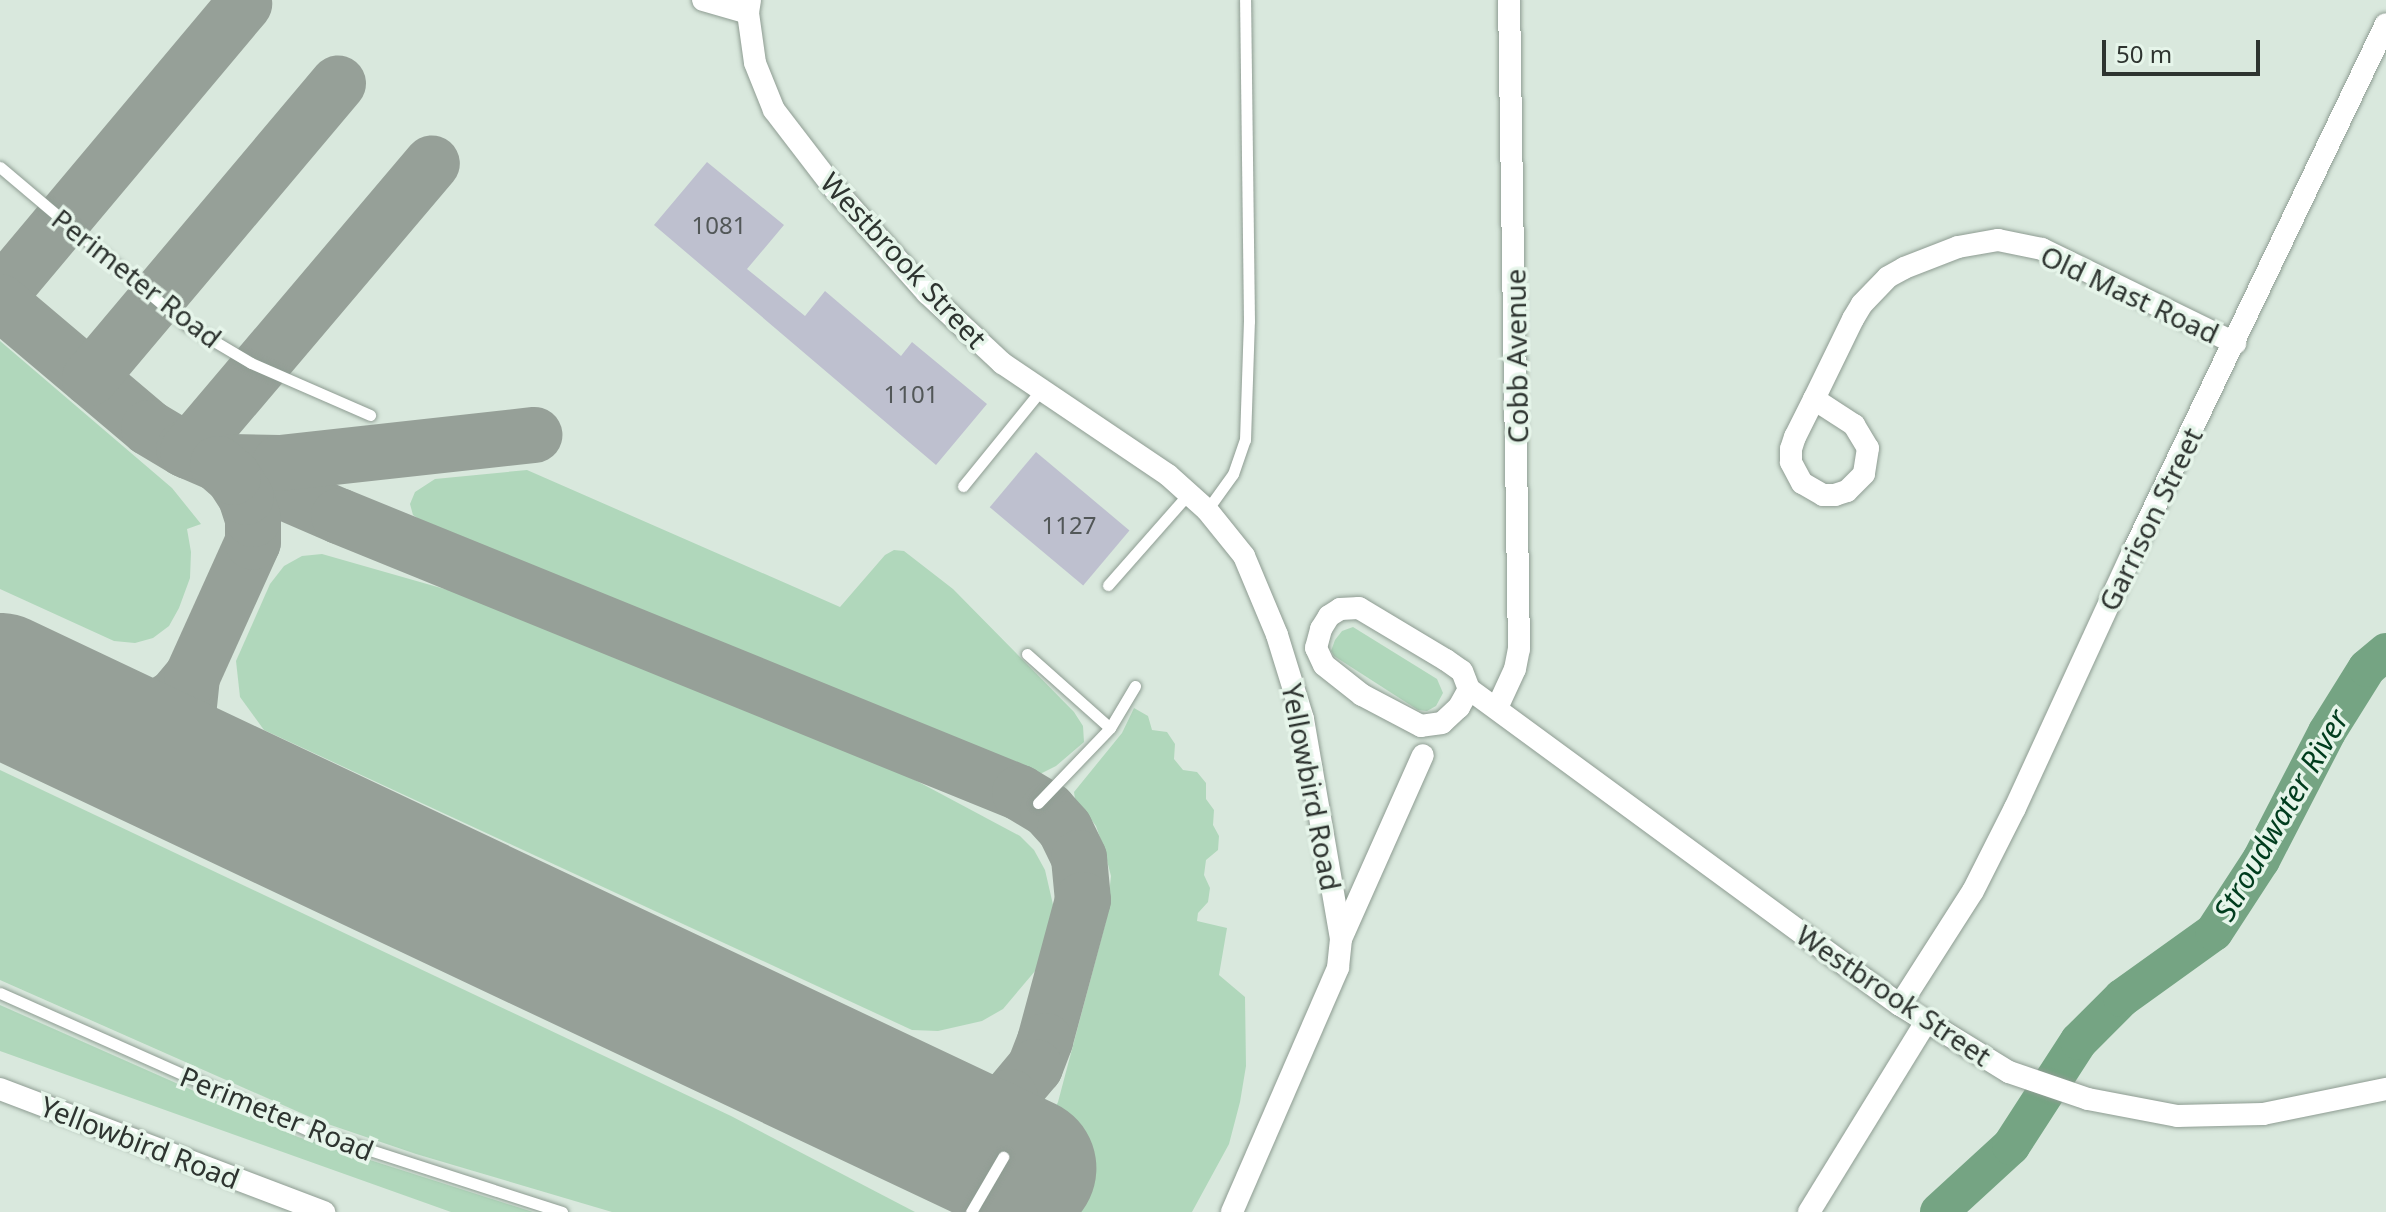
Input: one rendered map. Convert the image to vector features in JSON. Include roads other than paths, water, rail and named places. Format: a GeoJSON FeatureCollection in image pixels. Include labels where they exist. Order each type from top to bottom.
{"type":"FeatureCollection","features":[{"type":"Feature","properties":{"kind":"street","name":"Westbrook Street"},"geometry":{"type":"LineString","coordinates":[[703,0],[749,6],[755,63],[774,110],[803,150],[927,293],[1002,363],[1168,475],[1207,510],[1244,556],[1279,642]]}},
{"type":"Feature","properties":{"kind":"street","name":"Cobb Avenue"},"geometry":{"type":"LineString","coordinates":[[1497,708],[1515,669],[1519,649],[1509,0]]}},
{"type":"Feature","properties":{"kind":"street","name":"Garrison Street"},"geometry":{"type":"LineString","coordinates":[[1900,1005],[1973,891],[2008,822],[2386,24]]}},
{"type":"Feature","properties":{"kind":"street","name":"Old Mast Road"},"geometry":{"type":"LineString","coordinates":[[1814,399],[1862,304],[1888,277],[1958,247],[1998,240],[2042,249],[2235,343]]}},
{"type":"Feature","properties":{"kind":"street","name":"Westbrook Street"},"geometry":{"type":"LineString","coordinates":[[1316,648],[1329,616],[1340,609],[1359,608],[1462,671],[1469,689],[1900,1005],[2009,1072],[2088,1099],[2177,1116],[2214,1117],[2310,1108],[2386,1089]]}},
{"type":"Feature","properties":{"kind":"street"},"geometry":{"type":"LineString","coordinates":[[1279,642],[1316,648],[1324,665],[1339,679],[1421,726],[1442,723],[1459,707],[1469,689]]}},
{"type":"Feature","properties":{"kind":"street","name":"Yellowbird Road"},"geometry":{"type":"LineString","coordinates":[[1232,1212],[1338,968],[1341,939],[1303,719],[1279,642]]}},
{"type":"Feature","properties":{"kind":"street","name":"Yellowbird Road"},"geometry":{"type":"LineString","coordinates":[[1341,939],[1423,755]]}},
{"type":"Feature","properties":{"kind":"street"},"geometry":{"type":"LineString","coordinates":[[1809,1212],[1926,1022]]}},
{"type":"Feature","properties":{"kind":"street","name":"Yellowbird Road"},"geometry":{"type":"LineString","coordinates":[[0,1089],[324,1212]]}},
{"type":"Feature","properties":{"kind":"lane"},"geometry":{"type":"LineString","coordinates":[[1207,510],[1233,474],[1245,440],[1249,321],[1245,0]]}},
{"type":"Feature","properties":{"kind":"lane","name":"Perimeter Road"},"geometry":{"type":"LineString","coordinates":[[0,167],[187,325],[251,363],[370,415]]}},
{"type":"Feature","properties":{"kind":"lane"},"geometry":{"type":"LineString","coordinates":[[963,486],[1041,390]]}},
{"type":"Feature","properties":{"kind":"lane"},"geometry":{"type":"LineString","coordinates":[[1108,585],[1189,493]]}},
{"type":"Feature","properties":{"kind":"lane"},"geometry":{"type":"LineString","coordinates":[[1027,654],[1110,728]]}},
{"type":"Feature","properties":{"kind":"lane"},"geometry":{"type":"LineString","coordinates":[[1038,803],[1110,728],[1135,686]]}},
{"type":"Feature","properties":{"kind":"lane","name":"Perimeter Road"},"geometry":{"type":"LineString","coordinates":[[0,993],[308,1130],[562,1212]]}},
{"type":"Feature","properties":{"kind":"lane"},"geometry":{"type":"LineString","coordinates":[[971,1212],[1003,1157]]}},
{"type":"Feature","properties":{"kind":"waterway","name":"Stroudwater River"},"geometry":{"type":"LineString","coordinates":[[1939,1212],[2011,1146],[2079,1041],[2122,998],[2214,932],[2261,860],[2327,732],[2367,668],[2386,652]]}}]}
